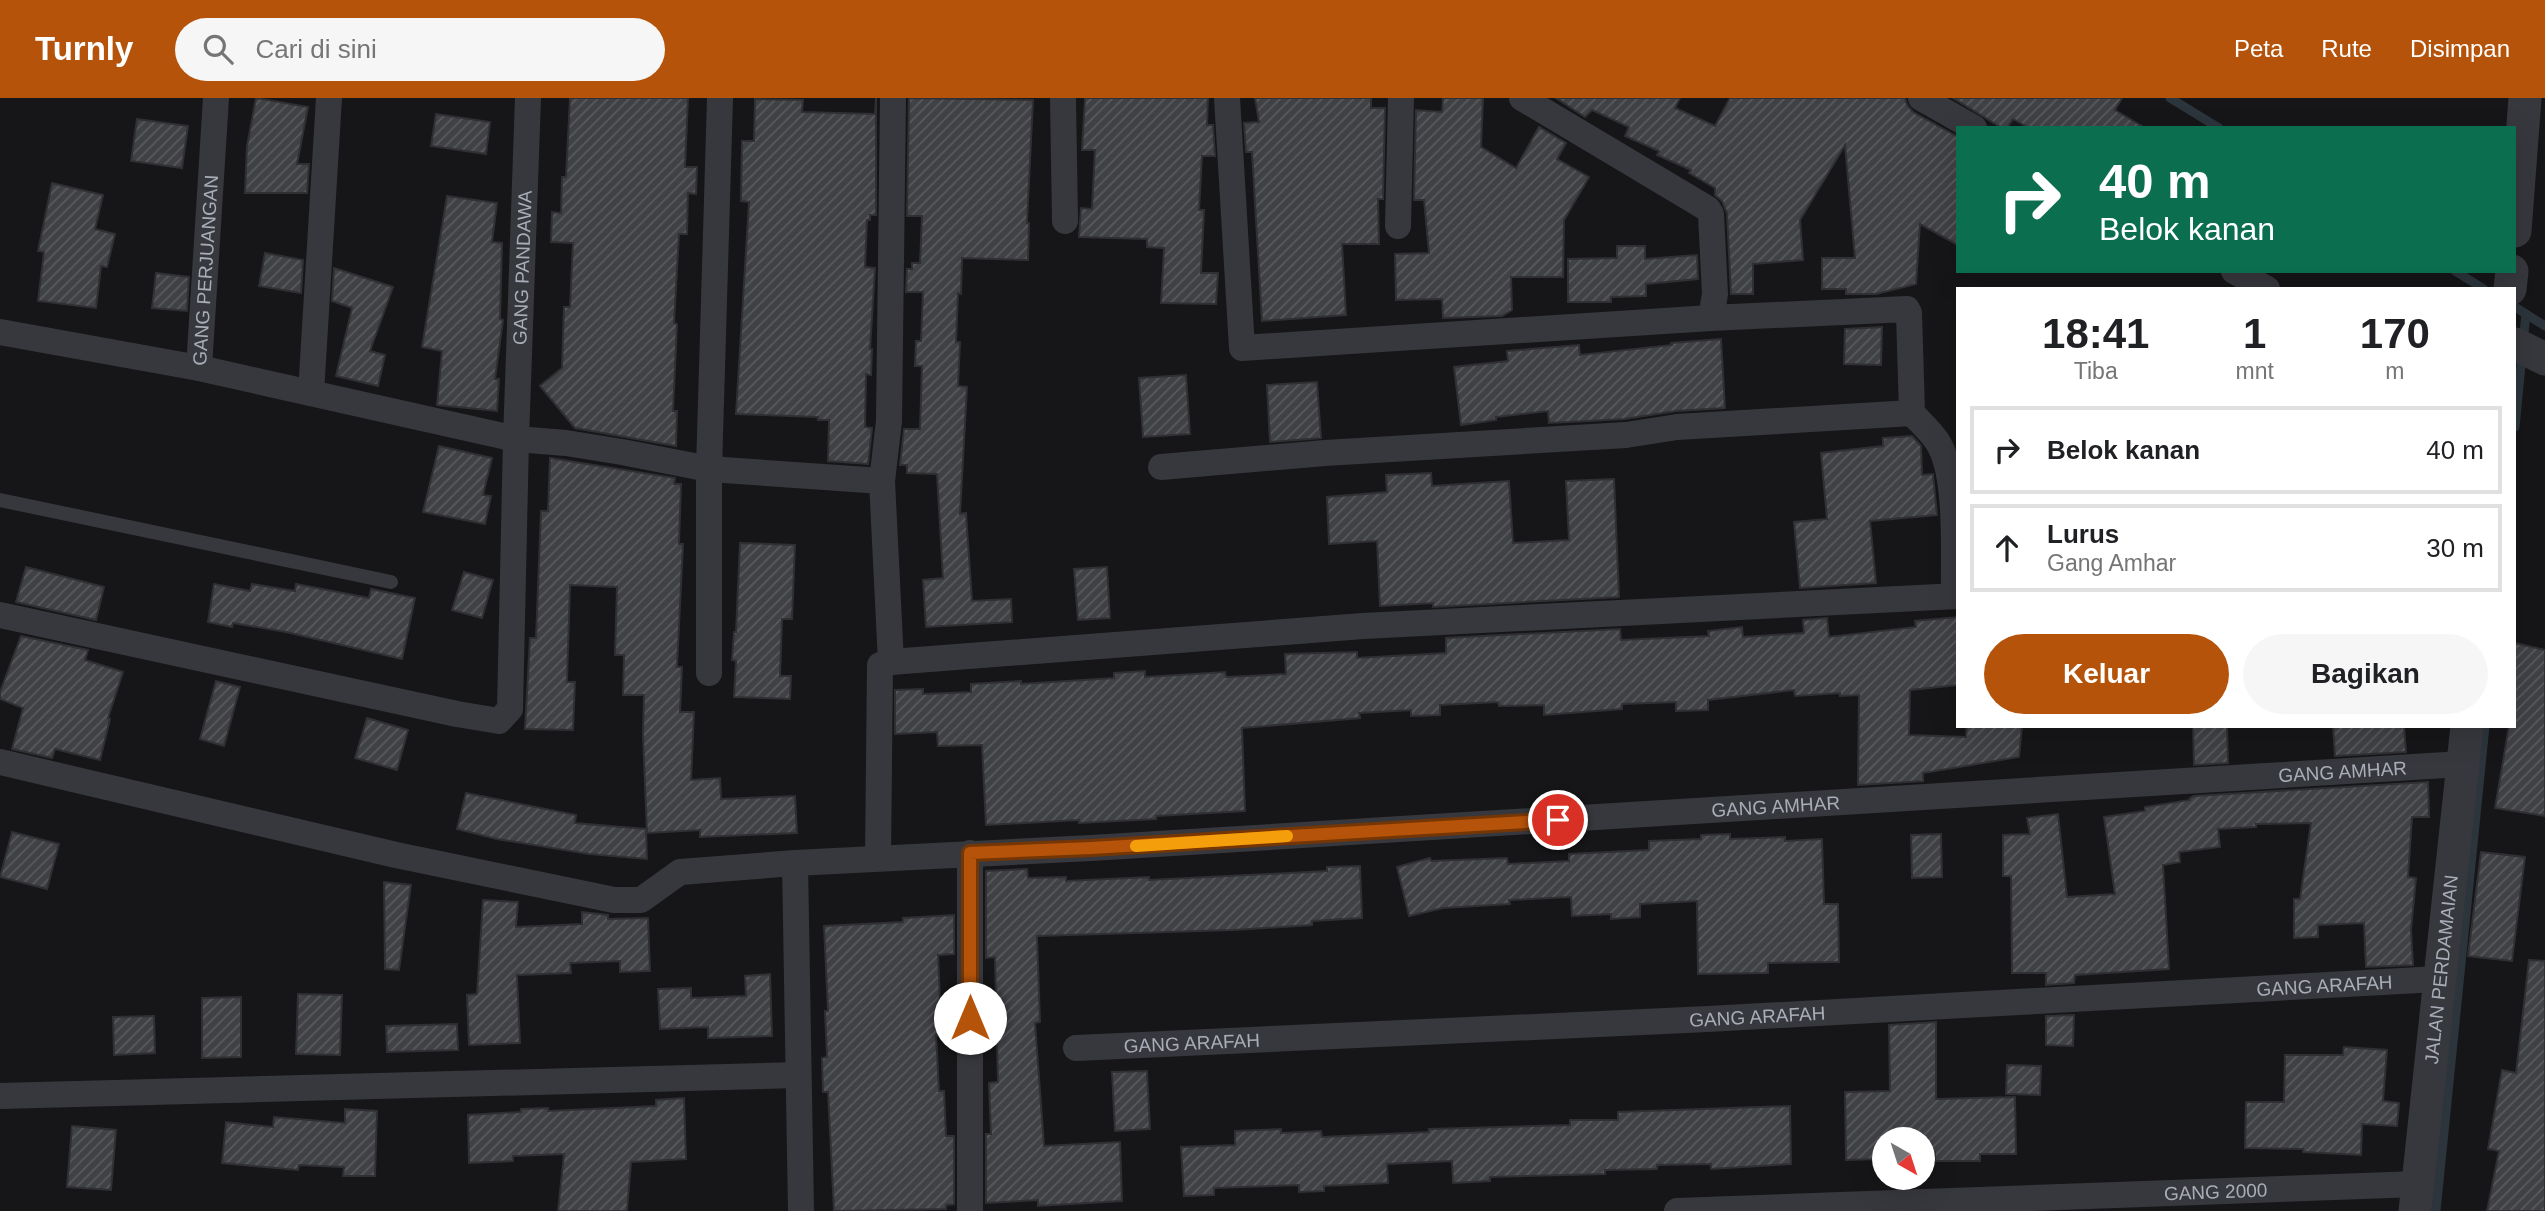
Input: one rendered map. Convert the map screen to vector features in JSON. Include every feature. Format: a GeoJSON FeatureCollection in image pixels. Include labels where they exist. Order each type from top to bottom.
{"type":"FeatureCollection","features":[{"type":"Feature","properties":{"kind":"street","name":"GANG PERJUANGAN"},"geometry":{"type":"LineString","coordinates":[[0,332],[199,368],[216,98]]}},
{"type":"Feature","properties":{"kind":"street"},"geometry":{"type":"LineString","coordinates":[[312,393],[329,98]]}},
{"type":"Feature","properties":{"kind":"street","name":"GANG PANDAWA"},"geometry":{"type":"LineString","coordinates":[[0,615],[444,711],[499,721],[507,715],[510,709],[528,98]]}},
{"type":"Feature","properties":{"kind":"street"},"geometry":{"type":"LineString","coordinates":[[709,673],[709,469],[720,98]]}},
{"type":"Feature","properties":{"kind":"street"},"geometry":{"type":"LineString","coordinates":[[891,662],[883,481],[889,421],[893,98]]}},
{"type":"Feature","properties":{"kind":"street"},"geometry":{"type":"LineString","coordinates":[[1063,98],[1065,221]]}},
{"type":"Feature","properties":{"kind":"street"},"geometry":{"type":"LineString","coordinates":[[878,858],[880,665],[891,662],[1363,626],[1956,596],[1951,492],[1946,460],[1937,441],[1912,413],[1907,309],[1712,318],[1242,348],[1227,98]]}},
{"type":"Feature","properties":{"kind":"street"},"geometry":{"type":"LineString","coordinates":[[1398,226],[1401,98]]}},
{"type":"Feature","properties":{"kind":"street"},"geometry":{"type":"LineString","coordinates":[[1522,98],[1708,209],[1711,214],[1715,294],[1712,318]]}},
{"type":"Feature","properties":{"kind":"street"},"geometry":{"type":"LineString","coordinates":[[1921,98],[1970,126]]}},
{"type":"Feature","properties":{"kind":"street"},"geometry":{"type":"LineString","coordinates":[[2516,217],[2525,98]]}},
{"type":"Feature","properties":{"kind":"street"},"geometry":{"type":"LineString","coordinates":[[2239,273],[2263,287]]}},
{"type":"Feature","properties":{"kind":"street"},"geometry":{"type":"LineString","coordinates":[[199,368],[516,439],[600,449],[709,469],[883,481]]}},
{"type":"Feature","properties":{"kind":"street"},"geometry":{"type":"LineString","coordinates":[[1161,467],[1325,453],[1626,435],[1677,427],[1912,413]]}},
{"type":"Feature","properties":{"kind":"street","name":"JALAN PERDAMAIAN"},"geometry":{"type":"LineString","coordinates":[[2416,1198],[2467,728]]}},
{"type":"Feature","properties":{"kind":"street","name":"GANG AMHAR"},"geometry":{"type":"LineString","coordinates":[[4,763],[396,855],[614,901],[641,900],[680,872],[795,863],[1091,848],[2462,764]]}},
{"type":"Feature","properties":{"kind":"street"},"geometry":{"type":"LineString","coordinates":[[970,853],[970,1211]]}},
{"type":"Feature","properties":{"kind":"street"},"geometry":{"type":"LineString","coordinates":[[795,863],[801,1211]]}},
{"type":"Feature","properties":{"kind":"street","name":"GANG ARAFAH"},"geometry":{"type":"LineString","coordinates":[[1076,1048],[1708,1019],[2438,979]]}},
{"type":"Feature","properties":{"kind":"street"},"geometry":{"type":"LineString","coordinates":[[0,1096],[798,1075]]}},
{"type":"Feature","properties":{"kind":"street","name":"GANG 2000"},"geometry":{"type":"LineString","coordinates":[[1676,1211],[2416,1198]]}},
{"type":"Feature","properties":{"kind":"lane"},"geometry":{"type":"LineString","coordinates":[[0,500],[391,582]]}},
{"type":"Feature","properties":{"kind":"building"},"geometry":{"type":"Polygon","coordinates":[[[256,98],[308,107],[297,164],[309,164],[307,193],[245,193],[247,146],[256,98]]]}},
{"type":"Feature","properties":{"kind":"building"},"geometry":{"type":"Polygon","coordinates":[[[570,98],[688,98],[685,167],[697,167],[696,194],[688,193],[687,234],[679,234],[674,323],[677,324],[673,411],[677,411],[676,446],[575,428],[540,386],[562,368],[564,307],[570,307],[573,243],[551,242],[552,212],[561,213],[562,177],[566,177],[570,98]]]}},
{"type":"Feature","properties":{"kind":"building"},"geometry":{"type":"Polygon","coordinates":[[[876,98],[876,215],[870,215],[870,220],[867,220],[865,267],[875,268],[871,375],[866,374],[865,427],[872,428],[868,464],[828,461],[829,420],[818,420],[818,417],[736,414],[749,202],[741,201],[742,141],[754,141],[755,99],[803,100],[802,112],[875,114],[876,98]]]}},
{"type":"Feature","properties":{"kind":"building"},"geometry":{"type":"Polygon","coordinates":[[[909,98],[1033,100],[1027,223],[1028,260],[962,258],[956,342],[960,342],[958,386],[967,387],[960,514],[966,513],[972,601],[1011,599],[1012,622],[926,627],[923,580],[943,578],[937,474],[907,473],[907,465],[900,465],[904,429],[920,429],[922,366],[915,366],[916,341],[921,341],[923,292],[906,292],[907,269],[912,269],[912,263],[920,263],[922,216],[907,216],[909,98]]]}},
{"type":"Feature","properties":{"kind":"building"},"geometry":{"type":"Polygon","coordinates":[[[1085,98],[1208,98],[1207,125],[1213,125],[1215,156],[1202,156],[1199,210],[1204,210],[1201,273],[1218,273],[1216,304],[1161,303],[1164,248],[1147,247],[1147,239],[1079,237],[1081,208],[1092,209],[1095,150],[1082,150],[1085,98]]]}},
{"type":"Feature","properties":{"kind":"building"},"geometry":{"type":"Polygon","coordinates":[[[1255,98],[1371,98],[1371,108],[1385,108],[1383,199],[1378,199],[1379,244],[1342,244],[1346,315],[1262,321],[1252,152],[1246,152],[1244,123],[1259,122],[1255,98]]]}},
{"type":"Feature","properties":{"kind":"building"},"geometry":{"type":"Polygon","coordinates":[[[1443,98],[1483,98],[1481,147],[1516,168],[1539,127],[1566,143],[1557,159],[1589,177],[1564,220],[1563,277],[1511,277],[1512,310],[1502,316],[1443,318],[1442,299],[1396,300],[1395,254],[1429,253],[1424,200],[1414,200],[1416,110],[1442,112],[1443,98]]]}},
{"type":"Feature","properties":{"kind":"building"},"geometry":{"type":"Polygon","coordinates":[[[1556,98],[1680,98],[1675,108],[1715,126],[1730,98],[1905,98],[1913,112],[1956,136],[1956,244],[1920,224],[1916,284],[1876,294],[1846,294],[1846,289],[1822,289],[1822,258],[1855,258],[1845,145],[1800,220],[1803,260],[1753,264],[1753,294],[1731,294],[1727,213],[1722,201],[1715,195],[1715,188],[1689,173],[1691,170],[1657,155],[1659,151],[1625,136],[1629,127],[1592,110],[1585,117],[1556,98]]]}},
{"type":"Feature","properties":{"kind":"building"},"geometry":{"type":"Polygon","coordinates":[[[1953,98],[2122,98],[2115,110],[2142,126],[2025,126],[2013,119],[2008,126],[1999,126],[1953,98]]]}},
{"type":"Feature","properties":{"kind":"building"},"geometry":{"type":"Polygon","coordinates":[[[436,114],[490,122],[486,154],[431,146],[436,114]]]}},
{"type":"Feature","properties":{"kind":"building"},"geometry":{"type":"Polygon","coordinates":[[[137,119],[188,126],[182,168],[131,161],[137,119]]]}},
{"type":"Feature","properties":{"kind":"building"},"geometry":{"type":"Polygon","coordinates":[[[52,183],[103,195],[95,229],[115,234],[107,267],[101,266],[96,308],[38,301],[44,252],[38,251],[52,183]]]}},
{"type":"Feature","properties":{"kind":"building"},"geometry":{"type":"Polygon","coordinates":[[[447,196],[497,203],[492,242],[502,243],[500,319],[503,320],[495,379],[499,379],[497,411],[437,405],[442,351],[422,347],[447,196]]]}},
{"type":"Feature","properties":{"kind":"building"},"geometry":{"type":"Polygon","coordinates":[[[1617,246],[1645,246],[1645,259],[1697,255],[1698,279],[1646,284],[1646,296],[1611,297],[1611,302],[1568,302],[1568,259],[1617,258],[1617,246]]]}},
{"type":"Feature","properties":{"kind":"building"},"geometry":{"type":"Polygon","coordinates":[[[265,253],[303,260],[301,293],[259,286],[265,253]]]}},
{"type":"Feature","properties":{"kind":"building"},"geometry":{"type":"Polygon","coordinates":[[[334,268],[393,287],[370,351],[385,355],[378,386],[336,376],[352,308],[332,301],[334,268]]]}},
{"type":"Feature","properties":{"kind":"building"},"geometry":{"type":"Polygon","coordinates":[[[156,273],[189,277],[187,311],[152,308],[156,273]]]}},
{"type":"Feature","properties":{"kind":"building"},"geometry":{"type":"Polygon","coordinates":[[[1882,327],[1881,365],[1844,364],[1845,329],[1882,327]]]}},
{"type":"Feature","properties":{"kind":"building"},"geometry":{"type":"Polygon","coordinates":[[[1721,339],[1725,408],[1676,411],[1624,419],[1549,423],[1548,411],[1496,417],[1496,420],[1461,425],[1454,367],[1508,361],[1507,351],[1579,345],[1580,355],[1721,339]]]}},
{"type":"Feature","properties":{"kind":"building"},"geometry":{"type":"Polygon","coordinates":[[[1186,375],[1190,434],[1143,437],[1139,378],[1186,375]]]}},
{"type":"Feature","properties":{"kind":"building"},"geometry":{"type":"Polygon","coordinates":[[[1317,382],[1321,438],[1270,442],[1267,385],[1317,382]]]}},
{"type":"Feature","properties":{"kind":"building"},"geometry":{"type":"Polygon","coordinates":[[[1912,436],[1921,446],[1922,475],[1933,474],[1937,515],[1870,521],[1876,583],[1800,588],[1794,522],[1827,519],[1821,453],[1883,446],[1883,438],[1912,436]]]}},
{"type":"Feature","properties":{"kind":"building"},"geometry":{"type":"Polygon","coordinates":[[[439,446],[492,458],[483,495],[491,496],[485,524],[423,512],[439,446]]]}},
{"type":"Feature","properties":{"kind":"building"},"geometry":{"type":"Polygon","coordinates":[[[550,458],[675,478],[674,484],[681,484],[679,544],[683,544],[677,667],[682,667],[680,712],[694,712],[691,780],[720,778],[721,799],[795,796],[797,833],[700,837],[700,830],[647,833],[644,695],[623,695],[624,655],[615,655],[617,587],[570,585],[567,682],[575,682],[573,730],[525,729],[530,638],[536,638],[541,511],[548,511],[550,458]]]}},
{"type":"Feature","properties":{"kind":"building"},"geometry":{"type":"Polygon","coordinates":[[[1431,473],[1432,486],[1509,481],[1513,543],[1569,540],[1566,481],[1614,479],[1619,597],[1433,607],[1433,603],[1380,606],[1377,541],[1329,544],[1327,497],[1387,492],[1386,475],[1431,473]]]}},
{"type":"Feature","properties":{"kind":"building"},"geometry":{"type":"Polygon","coordinates":[[[740,543],[795,545],[792,619],[782,619],[780,676],[791,676],[790,699],[734,697],[736,661],[732,660],[740,543]]]}},
{"type":"Feature","properties":{"kind":"building"},"geometry":{"type":"Polygon","coordinates":[[[26,567],[104,587],[96,620],[16,602],[26,567]]]}},
{"type":"Feature","properties":{"kind":"building"},"geometry":{"type":"Polygon","coordinates":[[[1107,567],[1110,618],[1078,620],[1074,569],[1107,567]]]}},
{"type":"Feature","properties":{"kind":"building"},"geometry":{"type":"Polygon","coordinates":[[[464,572],[493,580],[482,618],[452,610],[464,572]]]}},
{"type":"Feature","properties":{"kind":"building"},"geometry":{"type":"Polygon","coordinates":[[[214,584],[250,591],[252,584],[295,591],[296,584],[369,598],[371,589],[415,598],[402,659],[286,632],[233,623],[232,627],[208,622],[214,584]]]}},
{"type":"Feature","properties":{"kind":"building"},"geometry":{"type":"Polygon","coordinates":[[[1956,617],[1956,685],[1910,690],[1909,735],[1966,737],[1967,728],[2022,728],[2019,757],[1923,773],[1923,781],[1858,785],[1859,695],[1840,696],[1840,693],[1795,696],[1794,690],[1708,700],[1708,710],[1676,711],[1676,702],[1622,704],[1622,709],[1544,715],[1544,705],[1499,706],[1498,702],[1440,705],[1440,715],[1411,716],[1411,710],[1359,713],[1360,718],[1242,728],[1245,811],[1156,816],[1156,819],[986,825],[982,745],[938,746],[937,732],[895,734],[895,690],[923,689],[923,694],[971,692],[971,684],[1114,678],[1114,673],[1145,671],[1145,677],[1225,672],[1226,677],[1286,674],[1285,654],[1357,652],[1357,658],[1446,653],[1446,638],[1620,629],[1621,640],[1709,636],[1708,631],[1742,627],[1743,637],[1804,633],[1803,620],[1827,618],[1829,637],[1916,627],[1915,621],[1956,617]]]}},
{"type":"Feature","properties":{"kind":"building"},"geometry":{"type":"Polygon","coordinates":[[[21,636],[88,650],[85,660],[123,672],[108,718],[110,719],[100,760],[55,749],[52,758],[12,749],[23,708],[0,699],[0,692],[21,636]]]}},
{"type":"Feature","properties":{"kind":"building"},"geometry":{"type":"Polygon","coordinates":[[[2516,643],[2545,650],[2545,816],[2495,808],[2509,728],[2516,728],[2516,643]]]}},
{"type":"Feature","properties":{"kind":"building"},"geometry":{"type":"Polygon","coordinates":[[[216,681],[240,687],[224,746],[200,739],[216,681]]]}},
{"type":"Feature","properties":{"kind":"building"},"geometry":{"type":"Polygon","coordinates":[[[367,718],[408,730],[397,770],[355,758],[367,718]]]}},
{"type":"Feature","properties":{"kind":"building"},"geometry":{"type":"Polygon","coordinates":[[[2193,728],[2227,728],[2228,763],[2194,765],[2193,728]]]}},
{"type":"Feature","properties":{"kind":"building"},"geometry":{"type":"Polygon","coordinates":[[[2333,728],[2404,728],[2406,752],[2335,756],[2333,728]]]}},
{"type":"Feature","properties":{"kind":"building"},"geometry":{"type":"Polygon","coordinates":[[[2428,782],[2429,817],[2412,817],[2408,877],[2416,878],[2411,930],[2413,965],[2366,967],[2364,923],[2318,925],[2318,937],[2294,938],[2294,899],[2300,899],[2311,823],[2256,824],[2256,827],[2218,829],[2220,847],[2179,852],[2180,862],[2163,865],[2169,969],[2075,975],[2074,983],[2046,985],[2046,973],[2012,973],[2011,876],[2003,876],[2003,835],[2030,834],[2027,818],[2058,814],[2067,897],[2115,894],[2104,817],[2145,811],[2145,807],[2190,800],[2194,796],[2428,782]]]}},
{"type":"Feature","properties":{"kind":"building"},"geometry":{"type":"Polygon","coordinates":[[[466,793],[576,815],[575,823],[646,829],[647,859],[589,854],[497,839],[457,829],[466,793]]]}},
{"type":"Feature","properties":{"kind":"building"},"geometry":{"type":"Polygon","coordinates":[[[12,832],[59,844],[47,889],[0,877],[12,832]]]}},
{"type":"Feature","properties":{"kind":"building"},"geometry":{"type":"Polygon","coordinates":[[[1730,834],[1730,839],[1822,839],[1824,904],[1838,904],[1839,962],[1768,963],[1768,973],[1698,974],[1697,901],[1640,904],[1640,917],[1611,919],[1611,914],[1572,916],[1571,897],[1509,900],[1510,904],[1443,908],[1409,916],[1397,867],[1430,858],[1431,861],[1507,858],[1508,864],[1569,861],[1569,854],[1649,850],[1649,841],[1701,839],[1701,835],[1730,834]]]}},
{"type":"Feature","properties":{"kind":"building"},"geometry":{"type":"Polygon","coordinates":[[[1941,834],[1942,877],[1912,878],[1911,835],[1941,834]]]}},
{"type":"Feature","properties":{"kind":"building"},"geometry":{"type":"Polygon","coordinates":[[[2481,852],[2525,857],[2512,961],[2468,956],[2481,852]]]}},
{"type":"Feature","properties":{"kind":"building"},"geometry":{"type":"Polygon","coordinates":[[[1360,866],[1362,918],[1312,921],[1312,925],[1233,930],[1037,936],[1040,1022],[1035,1023],[1044,1146],[1120,1142],[1122,1201],[1038,1206],[1038,1200],[986,1203],[986,1134],[991,1134],[989,1083],[998,1082],[995,957],[986,958],[986,871],[1027,869],[1028,878],[1066,877],[1066,881],[1149,877],[1149,880],[1327,871],[1327,867],[1360,866]]]}},
{"type":"Feature","properties":{"kind":"building"},"geometry":{"type":"Polygon","coordinates":[[[384,882],[411,885],[399,970],[385,969],[384,882]]]}},
{"type":"Feature","properties":{"kind":"building"},"geometry":{"type":"Polygon","coordinates":[[[483,900],[518,902],[516,927],[582,924],[582,912],[608,915],[608,919],[648,918],[650,971],[620,972],[620,961],[570,963],[571,973],[517,975],[520,1043],[469,1045],[467,995],[477,994],[483,900]]]}},
{"type":"Feature","properties":{"kind":"building"},"geometry":{"type":"Polygon","coordinates":[[[954,915],[954,954],[938,955],[940,1002],[949,1001],[951,1035],[936,1036],[939,1091],[944,1091],[946,1136],[954,1136],[954,1204],[946,1205],[946,1209],[834,1211],[828,1092],[823,1092],[822,1058],[827,1057],[825,1011],[828,1011],[824,926],[903,922],[903,918],[954,915]]]}},
{"type":"Feature","properties":{"kind":"building"},"geometry":{"type":"Polygon","coordinates":[[[2529,960],[2545,961],[2545,1211],[2487,1211],[2499,1151],[2488,1149],[2502,1070],[2516,1073],[2529,960]]]}},
{"type":"Feature","properties":{"kind":"building"},"geometry":{"type":"Polygon","coordinates":[[[770,974],[772,1036],[708,1038],[708,1027],[660,1029],[658,989],[691,988],[691,998],[746,996],[745,976],[770,974]]]}},
{"type":"Feature","properties":{"kind":"building"},"geometry":{"type":"Polygon","coordinates":[[[298,994],[342,995],[340,1055],[296,1054],[298,994]]]}},
{"type":"Feature","properties":{"kind":"building"},"geometry":{"type":"Polygon","coordinates":[[[241,997],[241,1057],[202,1058],[202,998],[241,997]]]}},
{"type":"Feature","properties":{"kind":"building"},"geometry":{"type":"Polygon","coordinates":[[[2074,1015],[2073,1046],[2046,1045],[2046,1016],[2074,1015]]]}},
{"type":"Feature","properties":{"kind":"building"},"geometry":{"type":"Polygon","coordinates":[[[154,1016],[155,1053],[114,1055],[113,1017],[154,1016]]]}},
{"type":"Feature","properties":{"kind":"building"},"geometry":{"type":"Polygon","coordinates":[[[1936,1022],[1936,1099],[2015,1097],[2016,1154],[1980,1154],[1980,1161],[1936,1161],[1936,1127],[1872,1127],[1872,1159],[1846,1160],[1845,1092],[1890,1091],[1889,1025],[1936,1022]]]}},
{"type":"Feature","properties":{"kind":"building"},"geometry":{"type":"Polygon","coordinates":[[[457,1024],[458,1050],[387,1052],[386,1026],[457,1024]]]}},
{"type":"Feature","properties":{"kind":"building"},"geometry":{"type":"Polygon","coordinates":[[[2344,1047],[2387,1050],[2383,1101],[2399,1103],[2397,1126],[2362,1124],[2361,1155],[2303,1152],[2303,1149],[2245,1148],[2246,1102],[2284,1102],[2285,1055],[2343,1055],[2344,1047]]]}},
{"type":"Feature","properties":{"kind":"building"},"geometry":{"type":"Polygon","coordinates":[[[2007,1065],[2041,1066],[2040,1095],[2006,1094],[2007,1065]]]}},
{"type":"Feature","properties":{"kind":"building"},"geometry":{"type":"Polygon","coordinates":[[[1147,1071],[1150,1129],[1115,1131],[1112,1072],[1147,1071]]]}},
{"type":"Feature","properties":{"kind":"building"},"geometry":{"type":"Polygon","coordinates":[[[684,1098],[686,1159],[631,1162],[627,1211],[558,1211],[564,1154],[513,1156],[513,1161],[469,1163],[468,1115],[521,1112],[521,1109],[548,1108],[548,1111],[656,1106],[656,1100],[684,1098]]]}},
{"type":"Feature","properties":{"kind":"building"},"geometry":{"type":"Polygon","coordinates":[[[1790,1106],[1791,1164],[1711,1169],[1711,1164],[1657,1165],[1657,1169],[1605,1170],[1605,1174],[1490,1177],[1490,1181],[1453,1183],[1452,1161],[1387,1164],[1388,1183],[1324,1186],[1324,1191],[1299,1192],[1299,1185],[1214,1188],[1214,1195],[1184,1196],[1181,1147],[1235,1145],[1235,1131],[1321,1131],[1322,1137],[1429,1132],[1429,1129],[1570,1125],[1570,1120],[1618,1120],[1618,1112],[1790,1106]]]}},
{"type":"Feature","properties":{"kind":"building"},"geometry":{"type":"Polygon","coordinates":[[[345,1109],[377,1111],[375,1176],[343,1176],[344,1167],[299,1165],[298,1170],[222,1163],[226,1122],[273,1127],[274,1117],[345,1123],[345,1109]]]}},
{"type":"Feature","properties":{"kind":"building"},"geometry":{"type":"Polygon","coordinates":[[[72,1126],[116,1130],[111,1190],[67,1187],[72,1126]]]}},
{"type":"Feature","properties":{"kind":"waterway"},"geometry":{"type":"LineString","coordinates":[[2170,98],[2216,126]]}},
{"type":"Feature","properties":{"kind":"waterway"},"geometry":{"type":"LineString","coordinates":[[2458,273],[2481,287]]}},
{"type":"Feature","properties":{"kind":"waterway"},"geometry":{"type":"LineString","coordinates":[[2516,308],[2545,326]]}},
{"type":"Feature","properties":{"kind":"waterway"},"geometry":{"type":"LineString","coordinates":[[2523,342],[2526,314]]}},
{"type":"Feature","properties":{"kind":"waterway"},"geometry":{"type":"LineString","coordinates":[[2516,417],[2522,355]]}},
{"type":"Feature","properties":{"kind":"waterway"},"geometry":{"type":"LineString","coordinates":[[2436,1211],[2485,728]]}},
{"type":"Feature","properties":{"kind":"slow traffic"},"geometry":{"type":"LineString","coordinates":[[1136,846],[1287,836]]}},
{"type":"Feature","properties":{"kind":"route"},"geometry":{"type":"LineString","coordinates":[[970,1018],[970,853],[1558,820]]}}]}
